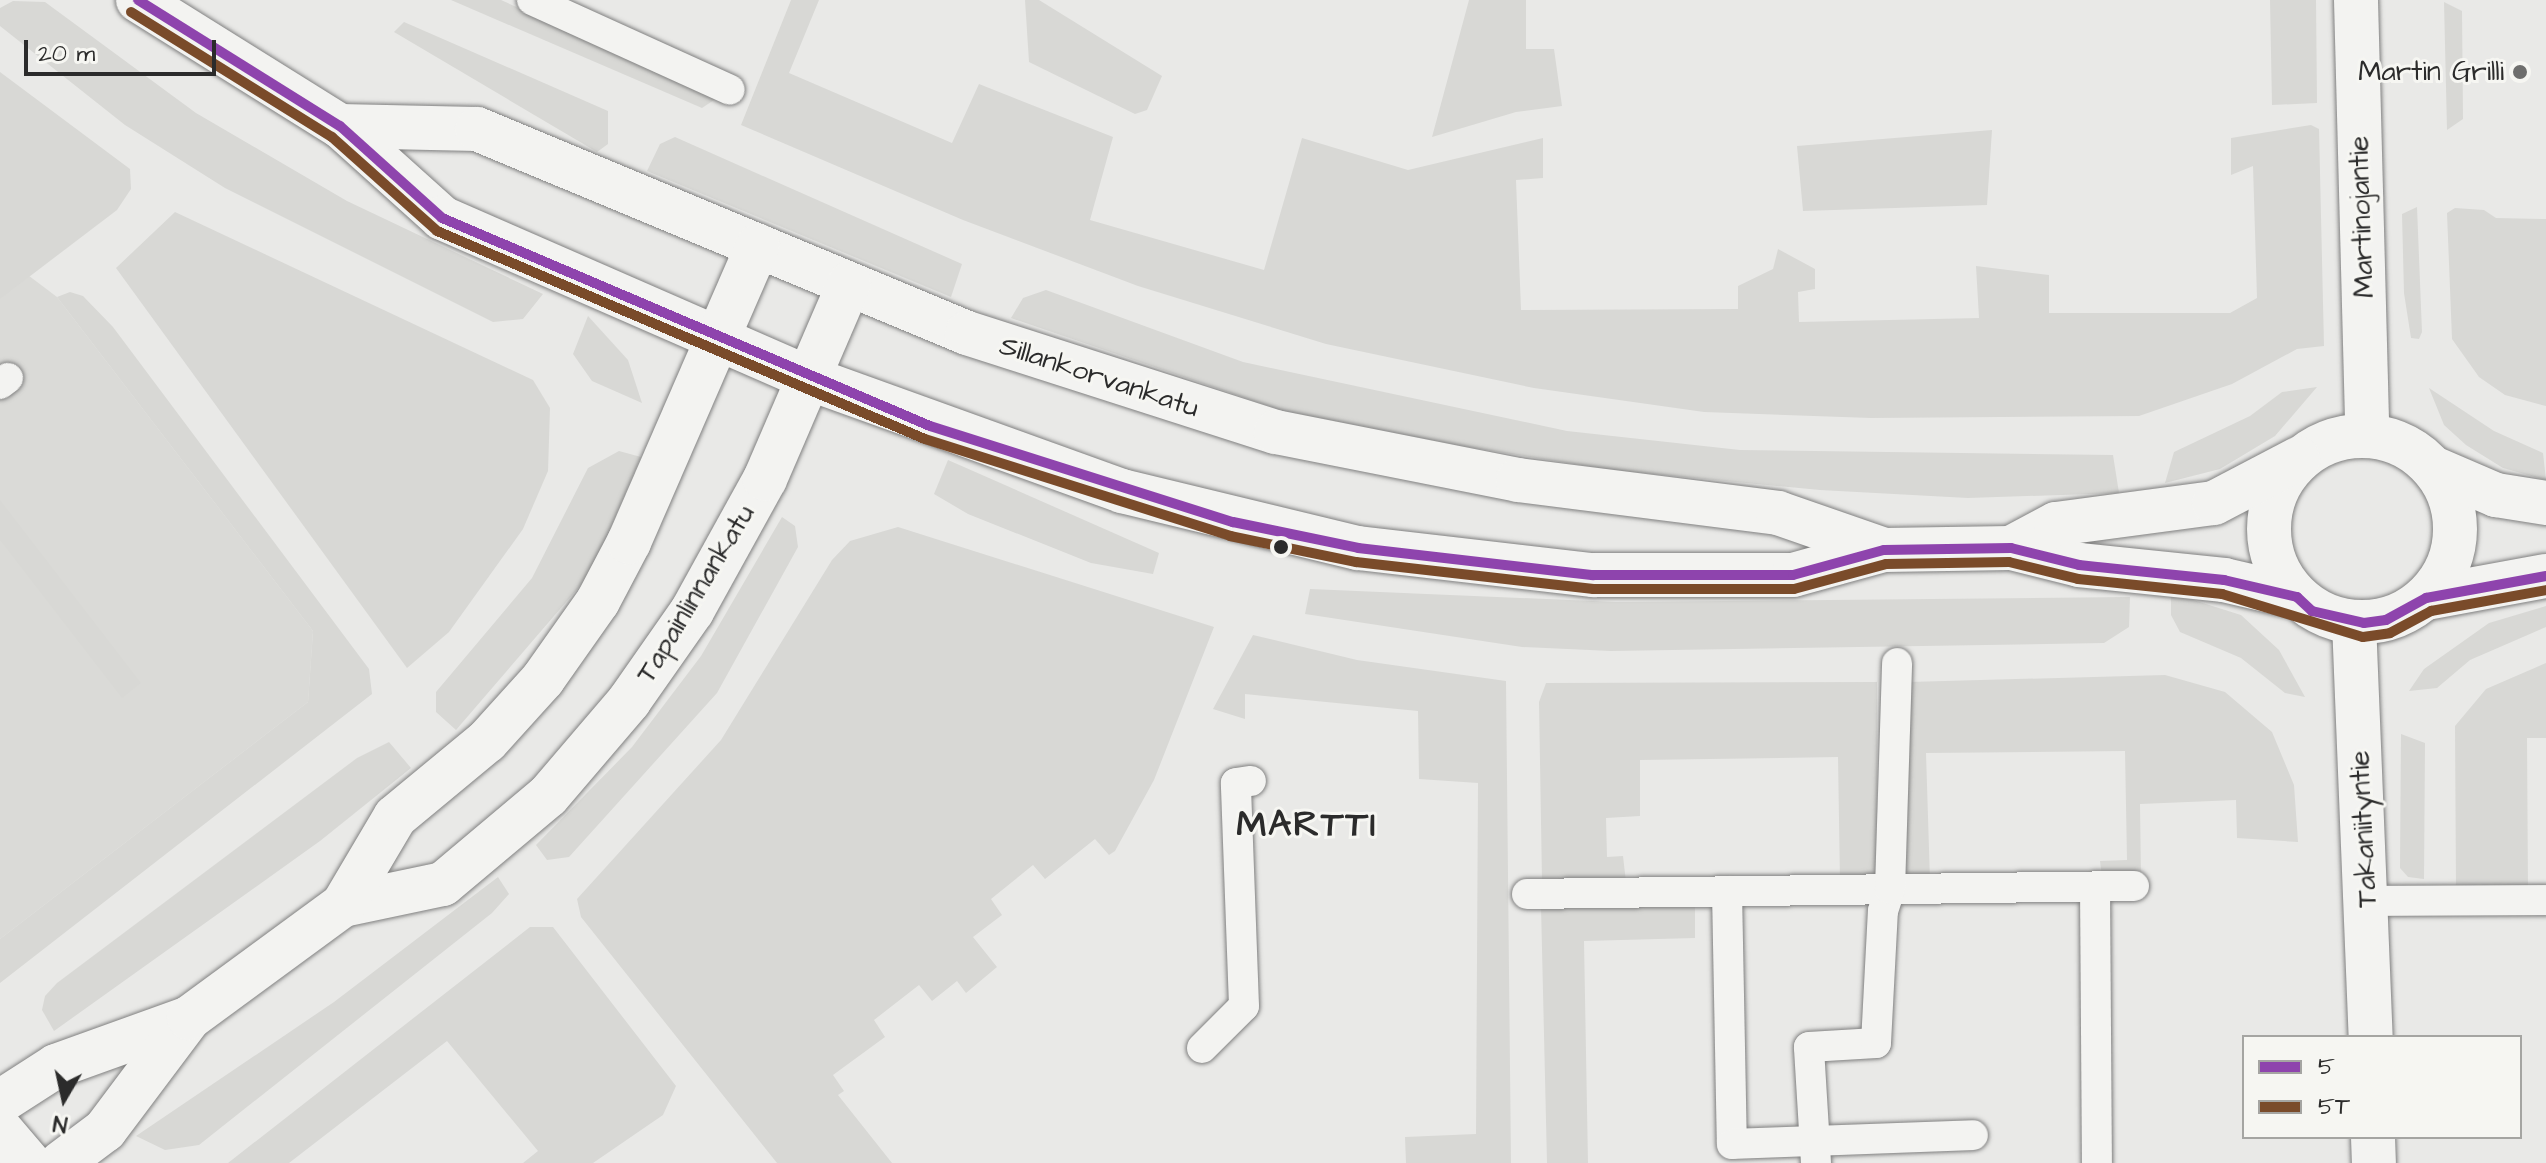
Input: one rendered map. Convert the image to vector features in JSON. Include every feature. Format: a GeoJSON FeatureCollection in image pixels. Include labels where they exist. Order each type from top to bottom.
{"type":"FeatureCollection","features":[{"type":"Feature","properties":{"kind":"main road","name":"Sillankorvankatu"},"geometry":{"type":"LineString","coordinates":[[138,0],[340,126],[442,218],[811,379],[1122,491],[1358,548],[1593,575],[1793,575],[1884,550],[2011,548],[2079,565],[2224,580],[2297,597]]}},
{"type":"Feature","properties":{"kind":"main road","name":"Martinojantie"},"geometry":{"type":"LineString","coordinates":[[2356,0],[2367,434]]}},
{"type":"Feature","properties":{"kind":"main road","name":"Sillankorvankatu"},"geometry":{"type":"LineString","coordinates":[[340,126],[477,129],[849,284],[1074,371],[1276,432],[1518,480],[1778,513],[1884,550]]}},
{"type":"Feature","properties":{"kind":"main road","name":"Tapainlinnankatu"},"geometry":{"type":"LineString","coordinates":[[0,1102],[56,1066],[189,1018],[343,905],[395,817],[487,741],[543,679],[598,601],[719,339],[758,246]]}},
{"type":"Feature","properties":{"kind":"main road","name":"Tapainlinnankatu"},"geometry":{"type":"LineString","coordinates":[[343,905],[443,884],[548,796],[629,701],[692,611],[811,379],[849,284]]}},
{"type":"Feature","properties":{"kind":"main road"},"geometry":{"type":"LineString","coordinates":[[2546,503],[2496,495],[2433,468],[2404,445],[2367,434],[2328,442],[2300,458],[2278,486],[2269,519],[2278,571],[2297,597],[2312,611],[2354,622],[2386,620],[2426,598],[2546,576]]}},
{"type":"Feature","properties":{"kind":"main road","name":"Sillankorvankatu"},"geometry":{"type":"LineString","coordinates":[[2011,548],[2056,524],[2214,503],[2300,458]]}},
{"type":"Feature","properties":{"kind":"main road"},"geometry":{"type":"LineString","coordinates":[[2426,598],[2449,561],[2455,532],[2450,498],[2433,468]]}},
{"type":"Feature","properties":{"kind":"main road","name":"Takaniityntie"},"geometry":{"type":"LineString","coordinates":[[2354,622],[2368,901],[2371,1035]]}},
{"type":"Feature","properties":{"kind":"main road","name":"Tapainlinnankatu"},"geometry":{"type":"LineString","coordinates":[[61,1163],[105,1130],[189,1018]]}},
{"type":"Feature","properties":{"kind":"main road"},"geometry":{"type":"LineString","coordinates":[[0,1129],[29,1163]]}},
{"type":"Feature","properties":{"kind":"main road"},"geometry":{"type":"LineString","coordinates":[[2373,1139],[2374,1163]]}},
{"type":"Feature","properties":{"kind":"lane"},"geometry":{"type":"LineString","coordinates":[[532,0],[730,90]]}},
{"type":"Feature","properties":{"kind":"lane"},"geometry":{"type":"LineString","coordinates":[[1814,1152],[1809,1047],[1876,1043],[1883,911],[1890,889],[1897,663]]}},
{"type":"Feature","properties":{"kind":"lane"},"geometry":{"type":"LineString","coordinates":[[1202,1048],[1244,1006],[1236,783],[1251,781]]}},
{"type":"Feature","properties":{"kind":"lane"},"geometry":{"type":"LineString","coordinates":[[1527,894],[2134,886]]}},
{"type":"Feature","properties":{"kind":"lane"},"geometry":{"type":"LineString","coordinates":[[2095,887],[2097,1163]]}},
{"type":"Feature","properties":{"kind":"lane"},"geometry":{"type":"LineString","coordinates":[[1727,891],[1732,1144],[1814,1152],[1973,1135]]}},
{"type":"Feature","properties":{"kind":"lane"},"geometry":{"type":"LineString","coordinates":[[2368,901],[2546,900]]}},
{"type":"Feature","properties":{"kind":"shaded area"},"geometry":{"type":"Polygon","coordinates":[[[451,0],[501,0],[717,98],[702,108],[451,0]]]}},
{"type":"Feature","properties":{"kind":"shaded area"},"geometry":{"type":"Polygon","coordinates":[[[791,0],[819,0],[789,73],[952,143],[979,84],[1113,137],[1090,220],[1264,270],[1302,138],[1408,170],[1543,138],[1543,178],[1516,180],[1521,310],[1738,309],[1738,286],[1773,269],[1778,249],[1815,269],[1815,289],[1798,292],[1799,322],[1979,318],[1976,266],[2049,275],[2049,313],[2230,313],[2257,298],[2253,166],[2231,175],[2231,138],[2311,125],[2319,129],[2324,346],[2297,349],[2232,384],[2139,416],[1871,418],[1704,412],[1534,388],[1326,344],[1138,286],[963,220],[741,125],[791,0]]]}},
{"type":"Feature","properties":{"kind":"shaded area"},"geometry":{"type":"Polygon","coordinates":[[[1025,0],[1039,0],[1162,76],[1147,110],[1135,114],[1029,62],[1025,0]]]}},
{"type":"Feature","properties":{"kind":"shaded area"},"geometry":{"type":"Polygon","coordinates":[[[1469,0],[1526,0],[1526,49],[1554,49],[1562,106],[1516,112],[1432,137],[1469,0]]]}},
{"type":"Feature","properties":{"kind":"shaded area"},"geometry":{"type":"Polygon","coordinates":[[[2270,0],[2316,0],[2317,103],[2272,105],[2270,0]]]}},
{"type":"Feature","properties":{"kind":"shaded area"},"geometry":{"type":"Polygon","coordinates":[[[13,1],[45,2],[196,113],[347,201],[543,294],[523,319],[493,322],[225,188],[125,125],[0,26],[0,8],[13,1]]]}},
{"type":"Feature","properties":{"kind":"shaded area"},"geometry":{"type":"Polygon","coordinates":[[[2444,2],[2462,11],[2463,119],[2447,130],[2444,2]]]}},
{"type":"Feature","properties":{"kind":"shaded area"},"geometry":{"type":"Polygon","coordinates":[[[404,22],[608,111],[608,144],[597,152],[394,32],[404,22]]]}},
{"type":"Feature","properties":{"kind":"shaded area"},"geometry":{"type":"Polygon","coordinates":[[[0,72],[130,169],[131,189],[117,210],[0,299],[0,72]]]}},
{"type":"Feature","properties":{"kind":"shaded area"},"geometry":{"type":"Polygon","coordinates":[[[1992,130],[1987,205],[1803,211],[1797,146],[1992,130]]]}},
{"type":"Feature","properties":{"kind":"shaded area"},"geometry":{"type":"Polygon","coordinates":[[[675,137],[962,264],[951,297],[647,171],[660,144],[675,137]]]}},
{"type":"Feature","properties":{"kind":"shaded area"},"geometry":{"type":"Polygon","coordinates":[[[2417,207],[2422,332],[2419,339],[2411,338],[2404,293],[2402,214],[2417,207]]]}},
{"type":"Feature","properties":{"kind":"shaded area"},"geometry":{"type":"Polygon","coordinates":[[[2455,208],[2484,210],[2496,218],[2546,219],[2546,406],[2505,395],[2479,377],[2452,339],[2447,213],[2455,208]]]}},
{"type":"Feature","properties":{"kind":"shaded area"},"geometry":{"type":"Polygon","coordinates":[[[175,212],[533,380],[550,408],[548,471],[523,529],[449,632],[407,668],[116,268],[175,212]]]}},
{"type":"Feature","properties":{"kind":"shaded area"},"geometry":{"type":"Polygon","coordinates":[[[0,254],[57,297],[313,631],[308,702],[0,939],[0,254]]]}},
{"type":"Feature","properties":{"kind":"shaded area"},"geometry":{"type":"Polygon","coordinates":[[[1046,290],[1243,362],[1567,431],[1740,450],[2113,455],[2119,493],[1968,498],[1820,490],[1612,470],[1462,446],[1284,411],[1011,318],[1023,298],[1046,290]]]}},
{"type":"Feature","properties":{"kind":"shaded area"},"geometry":{"type":"Polygon","coordinates":[[[70,292],[83,296],[113,327],[369,669],[372,694],[0,983],[0,939],[308,702],[313,631],[57,297],[70,292]]]}},
{"type":"Feature","properties":{"kind":"shaded area"},"geometry":{"type":"Polygon","coordinates":[[[588,316],[628,360],[642,403],[592,381],[573,354],[588,316]]]}},
{"type":"Feature","properties":{"kind":"shaded area"},"geometry":{"type":"Polygon","coordinates":[[[2317,387],[2275,436],[2220,469],[2165,483],[2174,452],[2250,416],[2282,392],[2317,387]]]}},
{"type":"Feature","properties":{"kind":"shaded area"},"geometry":{"type":"Polygon","coordinates":[[[2429,388],[2494,431],[2543,453],[2546,480],[2503,468],[2466,445],[2444,425],[2429,388]]]}},
{"type":"Feature","properties":{"kind":"shaded area"},"geometry":{"type":"Polygon","coordinates":[[[619,451],[641,457],[591,573],[456,730],[436,712],[436,692],[532,578],[588,468],[619,451]]]}},
{"type":"Feature","properties":{"kind":"shaded area"},"geometry":{"type":"Polygon","coordinates":[[[948,460],[1159,553],[1153,574],[1091,563],[968,514],[934,494],[948,460]]]}},
{"type":"Feature","properties":{"kind":"shaded area"},"geometry":{"type":"Polygon","coordinates":[[[0,500],[141,683],[122,698],[0,540],[0,500]]]}},
{"type":"Feature","properties":{"kind":"shaded area"},"geometry":{"type":"Polygon","coordinates":[[[782,517],[795,526],[798,547],[717,693],[569,857],[547,860],[536,845],[632,747],[701,656],[782,517]]]}},
{"type":"Feature","properties":{"kind":"shaded area"},"geometry":{"type":"Polygon","coordinates":[[[898,527],[1214,627],[1154,780],[1115,851],[1109,855],[1095,839],[1045,879],[1033,865],[991,899],[1002,915],[973,937],[997,967],[966,993],[957,981],[932,1001],[919,985],[874,1020],[885,1037],[833,1075],[844,1091],[838,1095],[892,1163],[777,1163],[581,917],[577,899],[721,740],[832,560],[850,541],[898,527]]]}},
{"type":"Feature","properties":{"kind":"shaded area"},"geometry":{"type":"Polygon","coordinates":[[[1310,589],[1616,602],[2130,597],[2129,627],[2104,643],[1611,651],[1522,647],[1305,614],[1310,589]]]}},
{"type":"Feature","properties":{"kind":"shaded area"},"geometry":{"type":"Polygon","coordinates":[[[2171,593],[2241,615],[2279,650],[2305,697],[2285,693],[2241,658],[2180,632],[2171,615],[2171,593]]]}},
{"type":"Feature","properties":{"kind":"shaded area"},"geometry":{"type":"Polygon","coordinates":[[[2546,606],[2546,627],[2470,660],[2437,688],[2409,691],[2424,669],[2489,623],[2546,606]]]}},
{"type":"Feature","properties":{"kind":"shaded area"},"geometry":{"type":"Polygon","coordinates":[[[1253,635],[1357,660],[1506,681],[1511,1163],[1406,1163],[1405,1137],[1476,1134],[1478,783],[1419,779],[1418,711],[1245,694],[1245,719],[1213,709],[1253,635]]]}},
{"type":"Feature","properties":{"kind":"shaded area"},"geometry":{"type":"Polygon","coordinates":[[[2546,663],[2546,738],[2527,738],[2528,889],[2456,888],[2455,726],[2486,689],[2546,663]]]}},
{"type":"Feature","properties":{"kind":"shaded area"},"geometry":{"type":"Polygon","coordinates":[[[2165,675],[2225,692],[2272,732],[2294,785],[2298,842],[2237,838],[2236,800],[2140,804],[2141,878],[2102,877],[2100,861],[2127,860],[2125,751],[1926,753],[1930,881],[1906,876],[1909,682],[2165,675]]]}},
{"type":"Feature","properties":{"kind":"shaded area"},"geometry":{"type":"Polygon","coordinates":[[[1877,682],[1877,874],[1840,882],[1838,757],[1640,760],[1640,816],[1606,818],[1607,857],[1623,856],[1626,882],[1542,882],[1539,702],[1546,683],[1877,682]]]}},
{"type":"Feature","properties":{"kind":"shaded area"},"geometry":{"type":"Polygon","coordinates":[[[2401,734],[2425,743],[2424,879],[2408,877],[2400,868],[2401,734]]]}},
{"type":"Feature","properties":{"kind":"shaded area"},"geometry":{"type":"Polygon","coordinates":[[[389,742],[411,768],[320,841],[54,1031],[42,1010],[45,996],[57,983],[357,758],[389,742]]]}},
{"type":"Feature","properties":{"kind":"shaded area"},"geometry":{"type":"Polygon","coordinates":[[[498,877],[509,894],[492,913],[199,1145],[165,1150],[136,1136],[334,1002],[498,877]]]}},
{"type":"Feature","properties":{"kind":"shaded area"},"geometry":{"type":"Polygon","coordinates":[[[1541,906],[1695,906],[1695,938],[1584,941],[1588,1163],[1547,1163],[1541,906]]]}},
{"type":"Feature","properties":{"kind":"shaded area"},"geometry":{"type":"Polygon","coordinates":[[[530,927],[553,927],[676,1086],[663,1115],[593,1163],[523,1163],[538,1151],[447,1041],[289,1163],[228,1163],[530,927]]]}},
{"type":"Feature","properties":{"kind":"transit line","name":"5"},"geometry":{"type":"LineString","coordinates":[[138,0],[340,126],[442,218],[930,426],[1233,522],[1358,548],[1593,575],[1793,575],[1884,550],[2011,548],[2079,565],[2224,580],[2297,597],[2312,611],[2364,623],[2386,620],[2426,598],[2546,576]]}},
{"type":"Feature","properties":{"kind":"transit line","name":"5T"},"geometry":{"type":"LineString","coordinates":[[131,12],[332,137],[437,231],[925,439],[1230,536],[1356,562],[1593,589],[1794,589],[1886,564],[2009,562],[2078,579],[2222,594],[2363,637],[2390,633],[2431,611],[2546,590]]}},
{"type":"Feature","properties":{"kind":"place","name":"Martin Grilli"},"geometry":{"type":"Point","coordinates":[2520,72]}},
{"type":"Feature","properties":{"kind":"district","name":"MARTTI"},"geometry":{"type":"Point","coordinates":[1307,825]}}]}
